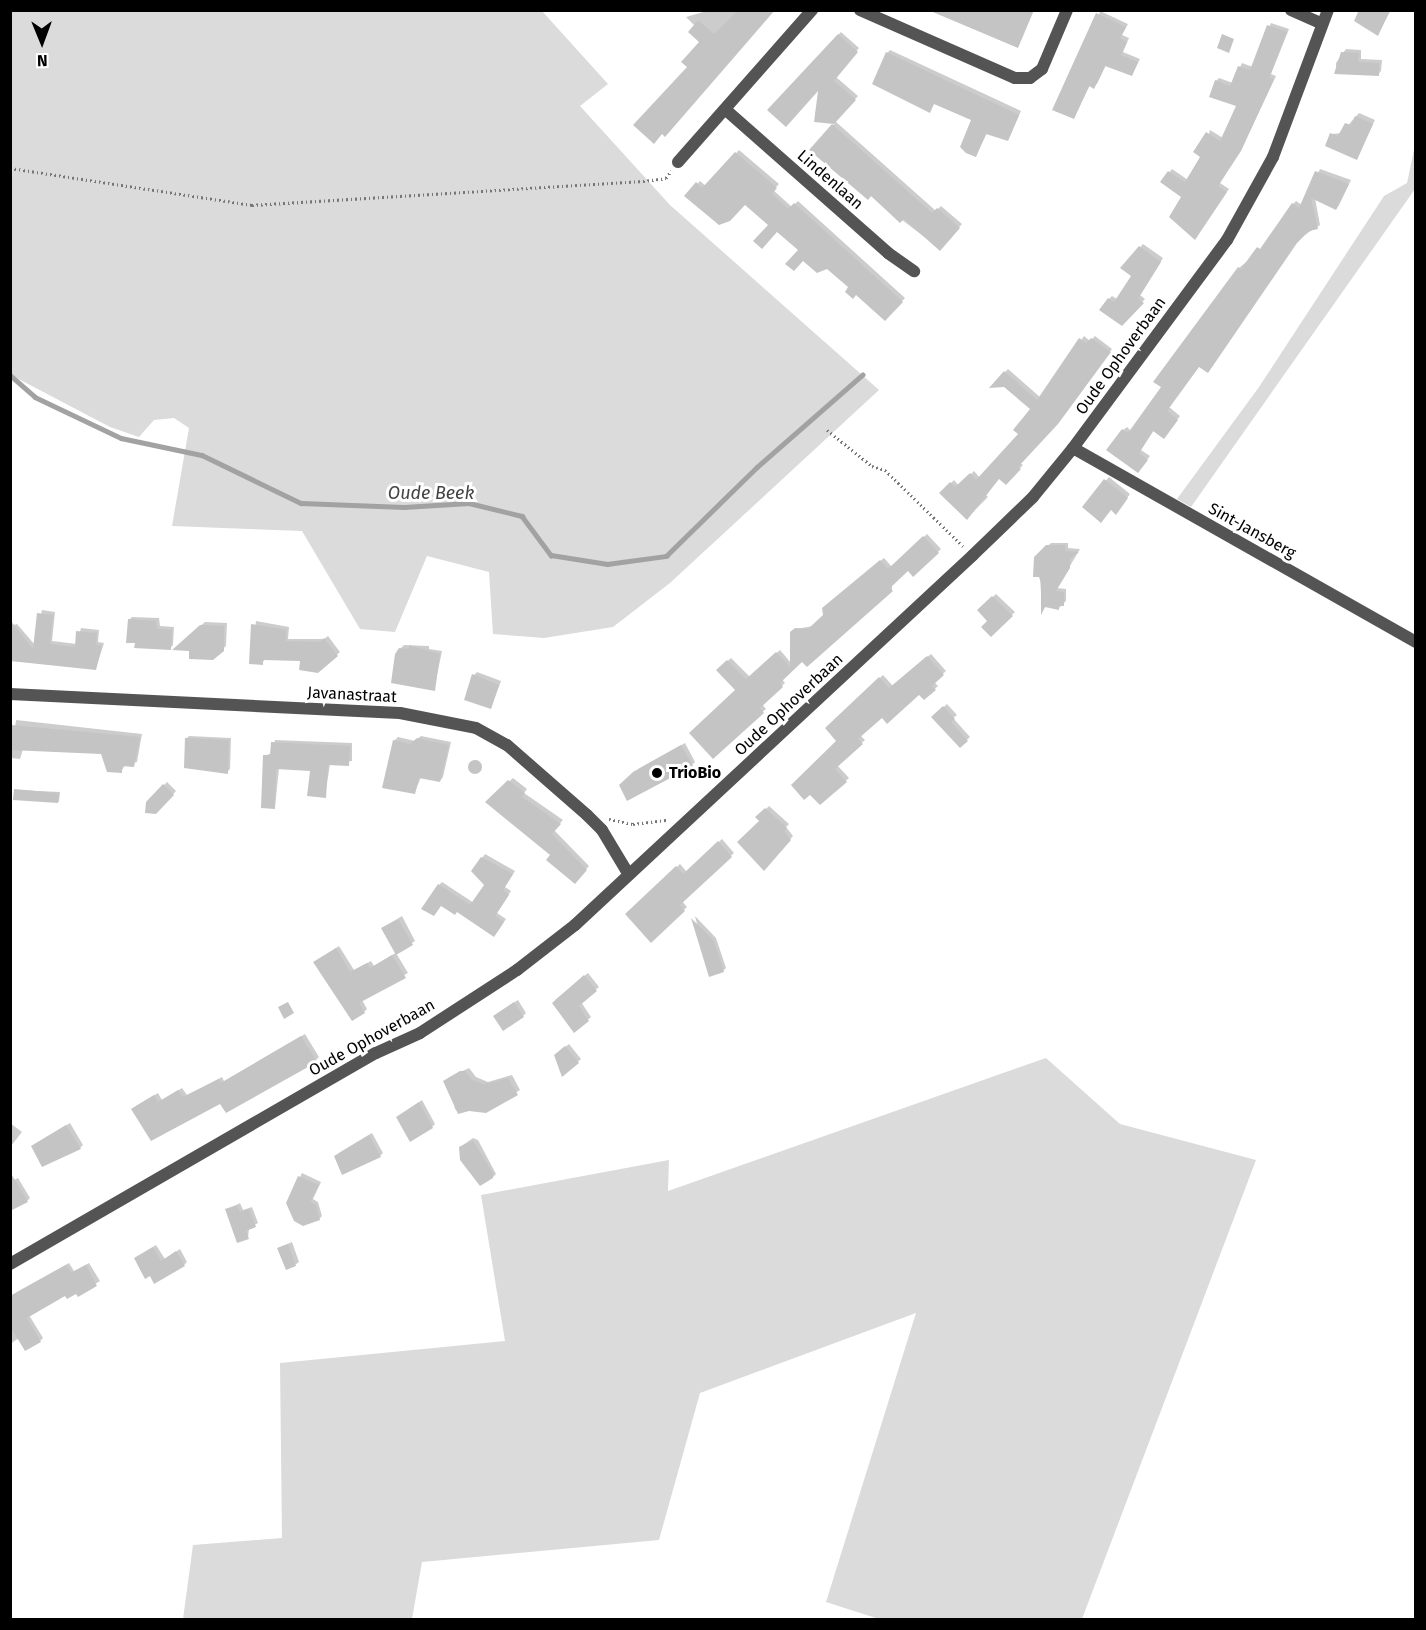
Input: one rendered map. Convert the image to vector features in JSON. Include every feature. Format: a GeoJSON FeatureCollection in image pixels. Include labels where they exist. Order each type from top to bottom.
{"type":"FeatureCollection","features":[{"type":"Feature","properties":{"kind":"street"},"geometry":{"type":"LineString","coordinates":[[678,162],[812,10]]}},
{"type":"Feature","properties":{"kind":"street"},"geometry":{"type":"LineString","coordinates":[[860,10],[1015,78],[1030,78],[1042,69],[1067,10]]}},
{"type":"Feature","properties":{"kind":"street"},"geometry":{"type":"LineString","coordinates":[[1291,10],[1322,24]]}},
{"type":"Feature","properties":{"kind":"street","name":"Oude Ophoverbaan"},"geometry":{"type":"LineString","coordinates":[[10,1264],[376,1053],[420,1033],[525,963],[629,875],[973,555],[1033,497],[1073,448],[1227,240],[1253,199],[1273,157],[1329,10]]}},
{"type":"Feature","properties":{"kind":"street","name":"Lindenlaan"},"geometry":{"type":"LineString","coordinates":[[726,110],[888,253],[914,271]]}},
{"type":"Feature","properties":{"kind":"street","name":"Sint-Jansberg"},"geometry":{"type":"LineString","coordinates":[[1073,448],[1416,642]]}},
{"type":"Feature","properties":{"kind":"street","name":"Javanastraat"},"geometry":{"type":"LineString","coordinates":[[10,694],[400,713],[476,728],[507,746],[587,815],[602,830],[629,875]]}},
{"type":"Feature","properties":{"kind":"path"},"geometry":{"type":"LineString","coordinates":[[10,168],[252,205],[643,181],[666,178],[678,162]]}},
{"type":"Feature","properties":{"kind":"path"},"geometry":{"type":"LineString","coordinates":[[827,430],[872,466],[885,470],[973,555]]}},
{"type":"Feature","properties":{"kind":"path"},"geometry":{"type":"LineString","coordinates":[[587,815],[633,824],[694,815]]}},
{"type":"Feature","properties":{"kind":"shaded area"},"geometry":{"type":"Polygon","coordinates":[[[10,11],[542,11],[608,84],[580,106],[670,205],[879,390],[670,583],[613,627],[544,638],[493,634],[489,572],[427,556],[395,632],[360,629],[302,531],[172,526],[189,428],[174,418],[154,420],[139,437],[110,427],[11,375],[10,11]]]}},
{"type":"Feature","properties":{"kind":"shaded area"},"geometry":{"type":"Polygon","coordinates":[[[1415,145],[1415,189],[1191,507],[1177,499],[1259,387],[1384,196],[1407,183],[1415,145]]]}},
{"type":"Feature","properties":{"kind":"shaded area"},"geometry":{"type":"Polygon","coordinates":[[[1046,1058],[1120,1124],[1256,1160],[1082,1619],[879,1619],[826,1602],[916,1313],[700,1393],[659,1540],[422,1562],[412,1619],[183,1619],[193,1545],[282,1538],[280,1363],[505,1341],[481,1195],[669,1160],[668,1191],[1046,1058]]]}},
{"type":"Feature","properties":{"kind":"building"},"geometry":{"type":"Polygon","coordinates":[[[739,10],[775,10],[665,137],[662,134],[654,144],[633,125],[687,67],[681,62],[699,42],[688,32],[698,20],[714,34],[739,10]]]}},
{"type":"Feature","properties":{"kind":"building"},"geometry":{"type":"Polygon","coordinates":[[[928,10],[1034,10],[1018,48],[928,10]]]}},
{"type":"Feature","properties":{"kind":"building"},"geometry":{"type":"Polygon","coordinates":[[[1359,10],[1390,10],[1378,36],[1354,21],[1359,10]]]}},
{"type":"Feature","properties":{"kind":"building"},"geometry":{"type":"Polygon","coordinates":[[[1096,13],[1126,27],[1120,38],[1127,42],[1121,55],[1138,62],[1132,76],[1105,66],[1094,89],[1089,86],[1074,119],[1052,110],[1096,13]]]}},
{"type":"Feature","properties":{"kind":"building"},"geometry":{"type":"Polygon","coordinates":[[[1267,25],[1287,32],[1269,78],[1274,79],[1241,151],[1218,186],[1227,192],[1195,240],[1169,217],[1181,197],[1160,182],[1168,171],[1185,182],[1200,157],[1193,152],[1206,132],[1220,141],[1236,106],[1209,97],[1215,80],[1230,86],[1238,66],[1250,70],[1267,25]]]}},
{"type":"Feature","properties":{"kind":"building"},"geometry":{"type":"Polygon","coordinates":[[[838,34],[858,52],[834,81],[856,100],[834,124],[814,122],[818,91],[786,127],[767,110],[838,34]]]}},
{"type":"Feature","properties":{"kind":"building"},"geometry":{"type":"Polygon","coordinates":[[[1222,34],[1234,39],[1229,53],[1217,48],[1222,34]]]}},
{"type":"Feature","properties":{"kind":"building"},"geometry":{"type":"Polygon","coordinates":[[[886,52],[1019,115],[1008,141],[986,134],[976,157],[966,153],[960,147],[971,120],[934,104],[930,113],[872,84],[886,52]]]}},
{"type":"Feature","properties":{"kind":"building"},"geometry":{"type":"Polygon","coordinates":[[[1341,52],[1359,53],[1358,62],[1379,63],[1379,76],[1334,74],[1341,52]]]}},
{"type":"Feature","properties":{"kind":"building"},"geometry":{"type":"Polygon","coordinates":[[[1355,116],[1373,124],[1357,160],[1325,146],[1330,133],[1338,136],[1345,123],[1351,125],[1355,116]]]}},
{"type":"Feature","properties":{"kind":"building"},"geometry":{"type":"Polygon","coordinates":[[[832,124],[932,213],[937,208],[960,228],[940,251],[904,219],[900,223],[871,196],[868,200],[809,150],[832,124]]]}},
{"type":"Feature","properties":{"kind":"building"},"geometry":{"type":"Polygon","coordinates":[[[735,152],[777,188],[772,194],[788,209],[794,203],[903,302],[885,321],[856,295],[853,299],[845,292],[848,287],[827,269],[817,273],[803,261],[794,271],[785,264],[798,250],[777,232],[762,249],[753,241],[768,225],[745,205],[730,221],[719,225],[684,196],[696,182],[702,188],[735,152]]]}},
{"type":"Feature","properties":{"kind":"building"},"geometry":{"type":"Polygon","coordinates":[[[1315,171],[1349,184],[1336,210],[1311,198],[1318,229],[1309,231],[1297,243],[1208,373],[1199,367],[1167,411],[1178,420],[1164,439],[1153,431],[1139,453],[1148,460],[1138,473],[1106,450],[1122,429],[1128,433],[1161,387],[1153,382],[1238,267],[1241,269],[1257,247],[1260,249],[1292,203],[1299,208],[1315,171]]]}},
{"type":"Feature","properties":{"kind":"building"},"geometry":{"type":"Polygon","coordinates":[[[1139,246],[1161,262],[1138,299],[1144,303],[1122,326],[1099,310],[1108,298],[1114,302],[1131,276],[1120,268],[1139,246]]]}},
{"type":"Feature","properties":{"kind":"building"},"geometry":{"type":"Polygon","coordinates":[[[1079,338],[1086,343],[1091,338],[1111,352],[1058,424],[1018,467],[1021,469],[1006,485],[999,479],[967,520],[939,493],[950,482],[955,487],[970,473],[976,480],[1018,434],[1013,430],[1030,409],[1004,387],[989,388],[1004,371],[1037,400],[1079,338]]]}},
{"type":"Feature","properties":{"kind":"building"},"geometry":{"type":"Polygon","coordinates":[[[1104,479],[1128,498],[1116,515],[1111,510],[1101,523],[1082,507],[1104,479]]]}},
{"type":"Feature","properties":{"kind":"building"},"geometry":{"type":"Polygon","coordinates":[[[923,536],[939,553],[913,577],[908,571],[890,588],[893,591],[807,667],[802,662],[780,683],[783,687],[760,708],[764,713],[713,759],[689,733],[735,690],[716,670],[727,660],[746,679],[776,652],[790,667],[790,632],[795,628],[808,629],[823,615],[822,608],[880,560],[888,569],[923,536]]]}},
{"type":"Feature","properties":{"kind":"building"},"geometry":{"type":"Polygon","coordinates":[[[1046,545],[1065,545],[1065,551],[1079,552],[1070,559],[1070,568],[1056,591],[1064,592],[1064,606],[1059,606],[1059,610],[1045,607],[1041,615],[1041,583],[1039,577],[1033,577],[1034,557],[1046,545]]]}},
{"type":"Feature","properties":{"kind":"building"},"geometry":{"type":"Polygon","coordinates":[[[992,596],[1013,616],[991,637],[981,627],[987,621],[977,610],[992,596]]]}},
{"type":"Feature","properties":{"kind":"building"},"geometry":{"type":"Polygon","coordinates":[[[37,613],[53,615],[50,644],[75,647],[76,631],[97,633],[96,645],[102,646],[96,670],[10,661],[10,620],[33,649],[37,613]]]}},
{"type":"Feature","properties":{"kind":"building"},"geometry":{"type":"Polygon","coordinates":[[[128,619],[156,621],[157,629],[172,630],[171,650],[134,648],[135,643],[126,643],[128,619]]]}},
{"type":"Feature","properties":{"kind":"building"},"geometry":{"type":"Polygon","coordinates":[[[251,624],[286,630],[286,641],[320,642],[324,638],[338,656],[318,673],[299,670],[300,661],[263,660],[263,665],[249,664],[251,624]]]}},
{"type":"Feature","properties":{"kind":"building"},"geometry":{"type":"Polygon","coordinates":[[[200,625],[224,626],[224,651],[213,660],[189,659],[189,651],[172,650],[200,625]]]}},
{"type":"Feature","properties":{"kind":"building"},"geometry":{"type":"Polygon","coordinates":[[[409,645],[440,654],[435,691],[391,683],[395,654],[399,648],[409,649],[409,645]]]}},
{"type":"Feature","properties":{"kind":"building"},"geometry":{"type":"Polygon","coordinates":[[[927,656],[944,675],[932,686],[936,690],[924,700],[919,695],[887,724],[882,718],[858,739],[863,744],[835,769],[847,782],[820,805],[810,795],[804,800],[791,785],[836,741],[825,728],[879,677],[889,688],[927,656]]]}},
{"type":"Feature","properties":{"kind":"building"},"geometry":{"type":"Polygon","coordinates":[[[472,674],[499,685],[491,709],[464,700],[472,674]]]}},
{"type":"Feature","properties":{"kind":"building"},"geometry":{"type":"Polygon","coordinates":[[[943,706],[955,719],[951,722],[968,741],[960,748],[931,717],[943,706]]]}},
{"type":"Feature","properties":{"kind":"building"},"geometry":{"type":"Polygon","coordinates":[[[12,725],[140,737],[134,767],[122,766],[122,773],[107,772],[101,754],[10,750],[12,725]]]}},
{"type":"Feature","properties":{"kind":"building"},"geometry":{"type":"Polygon","coordinates":[[[185,738],[229,740],[228,774],[184,768],[185,738]]]}},
{"type":"Feature","properties":{"kind":"building"},"geometry":{"type":"Polygon","coordinates":[[[417,738],[449,745],[440,782],[419,778],[415,794],[382,788],[393,740],[410,744],[417,738]]]}},
{"type":"Feature","properties":{"kind":"building"},"geometry":{"type":"Polygon","coordinates":[[[271,742],[350,746],[349,766],[328,765],[326,798],[307,796],[310,771],[276,769],[275,809],[261,808],[263,755],[270,755],[271,742]]]}},
{"type":"Feature","properties":{"kind":"building","name":"TrioBio"},"geometry":{"type":"Polygon","coordinates":[[[681,745],[693,766],[627,801],[619,785],[633,772],[681,745]]]}},
{"type":"Feature","properties":{"kind":"building"},"geometry":{"type":"Polygon","coordinates":[[[475,760],[480,762],[482,767],[480,772],[475,774],[470,772],[468,767],[470,762],[475,760]]]}},
{"type":"Feature","properties":{"kind":"building"},"geometry":{"type":"Polygon","coordinates":[[[508,780],[525,793],[522,797],[561,824],[552,834],[587,870],[575,884],[546,860],[550,855],[485,802],[508,780]]]}},
{"type":"Feature","properties":{"kind":"building"},"geometry":{"type":"Polygon","coordinates":[[[163,784],[174,795],[156,814],[145,813],[146,802],[163,784]]]}},
{"type":"Feature","properties":{"kind":"building"},"geometry":{"type":"Polygon","coordinates":[[[14,789],[59,793],[58,803],[13,800],[14,789]]]}},
{"type":"Feature","properties":{"kind":"building"},"geometry":{"type":"Polygon","coordinates":[[[765,808],[787,828],[784,831],[791,840],[764,871],[737,842],[759,821],[755,817],[765,808]]]}},
{"type":"Feature","properties":{"kind":"building"},"geometry":{"type":"Polygon","coordinates":[[[718,841],[732,857],[680,905],[685,911],[651,943],[625,914],[676,866],[683,874],[718,841]]]}},
{"type":"Feature","properties":{"kind":"building"},"geometry":{"type":"Polygon","coordinates":[[[481,857],[513,874],[503,890],[509,895],[495,916],[504,922],[494,937],[457,912],[455,915],[441,906],[434,916],[421,909],[438,884],[470,905],[484,885],[471,871],[481,857]]]}},
{"type":"Feature","properties":{"kind":"building"},"geometry":{"type":"Polygon","coordinates":[[[691,918],[714,941],[724,972],[709,977],[691,918]]]}},
{"type":"Feature","properties":{"kind":"building"},"geometry":{"type":"Polygon","coordinates":[[[398,919],[413,945],[396,955],[381,928],[398,919]]]}},
{"type":"Feature","properties":{"kind":"building"},"geometry":{"type":"Polygon","coordinates":[[[336,948],[350,972],[367,963],[370,968],[392,955],[406,978],[359,1003],[365,1013],[352,1021],[313,962],[336,948]]]}},
{"type":"Feature","properties":{"kind":"building"},"geometry":{"type":"Polygon","coordinates":[[[584,975],[597,991],[579,1006],[589,1021],[574,1033],[552,1003],[584,975]]]}},
{"type":"Feature","properties":{"kind":"building"},"geometry":{"type":"Polygon","coordinates":[[[288,1002],[294,1013],[284,1019],[278,1007],[288,1002]]]}},
{"type":"Feature","properties":{"kind":"building"},"geometry":{"type":"Polygon","coordinates":[[[514,1002],[524,1017],[503,1031],[493,1016],[514,1002]]]}},
{"type":"Feature","properties":{"kind":"building"},"geometry":{"type":"Polygon","coordinates":[[[301,1036],[317,1062],[226,1113],[220,1104],[151,1141],[131,1109],[154,1095],[158,1102],[178,1090],[183,1097],[219,1079],[221,1083],[301,1036]]]}},
{"type":"Feature","properties":{"kind":"building"},"geometry":{"type":"Polygon","coordinates":[[[565,1046],[579,1063],[562,1077],[554,1055],[565,1046]]]}},
{"type":"Feature","properties":{"kind":"building"},"geometry":{"type":"Polygon","coordinates":[[[460,1071],[465,1071],[472,1080],[484,1084],[508,1078],[518,1095],[486,1113],[469,1111],[458,1114],[443,1081],[460,1071]]]}},
{"type":"Feature","properties":{"kind":"building"},"geometry":{"type":"Polygon","coordinates":[[[419,1102],[433,1128],[410,1142],[396,1117],[419,1102]]]}},
{"type":"Feature","properties":{"kind":"building"},"geometry":{"type":"Polygon","coordinates":[[[66,1125],[81,1149],[42,1167],[31,1146],[66,1125]]]}},
{"type":"Feature","properties":{"kind":"building"},"geometry":{"type":"Polygon","coordinates":[[[369,1135],[381,1157],[342,1175],[334,1156],[369,1135]]]}},
{"type":"Feature","properties":{"kind":"building"},"geometry":{"type":"Polygon","coordinates":[[[473,1141],[493,1173],[493,1178],[480,1186],[460,1160],[459,1147],[473,1141]]]}},
{"type":"Feature","properties":{"kind":"building"},"geometry":{"type":"Polygon","coordinates":[[[10,1172],[28,1202],[10,1211],[10,1172]]]}},
{"type":"Feature","properties":{"kind":"building"},"geometry":{"type":"Polygon","coordinates":[[[298,1176],[319,1185],[310,1202],[316,1205],[320,1220],[303,1226],[294,1221],[286,1203],[298,1176]]]}},
{"type":"Feature","properties":{"kind":"building"},"geometry":{"type":"Polygon","coordinates":[[[237,1205],[240,1212],[249,1209],[256,1227],[246,1231],[249,1239],[237,1243],[225,1209],[237,1205]]]}},
{"type":"Feature","properties":{"kind":"building"},"geometry":{"type":"Polygon","coordinates":[[[288,1244],[296,1266],[286,1270],[277,1248],[288,1244]]]}},
{"type":"Feature","properties":{"kind":"building"},"geometry":{"type":"Polygon","coordinates":[[[153,1247],[161,1261],[176,1251],[185,1266],[154,1284],[150,1276],[145,1279],[134,1258],[153,1247]]]}},
{"type":"Feature","properties":{"kind":"building"},"geometry":{"type":"Polygon","coordinates":[[[66,1265],[71,1273],[86,1265],[97,1286],[78,1297],[76,1294],[67,1299],[65,1296],[27,1318],[41,1342],[25,1351],[10,1326],[10,1296],[66,1265]]]}},
{"type":"Feature","properties":{"kind":"waterway","name":"Oude Beek"},"geometry":{"type":"LineString","coordinates":[[10,375],[35,397],[121,438],[202,455],[301,503],[404,507],[469,503],[522,516],[551,555],[607,564],[666,556],[757,467],[862,375]]}},
{"type":"Feature","properties":{"kind":"place","name":"TrioBio"},"geometry":{"type":"Point","coordinates":[657,773]}}]}
